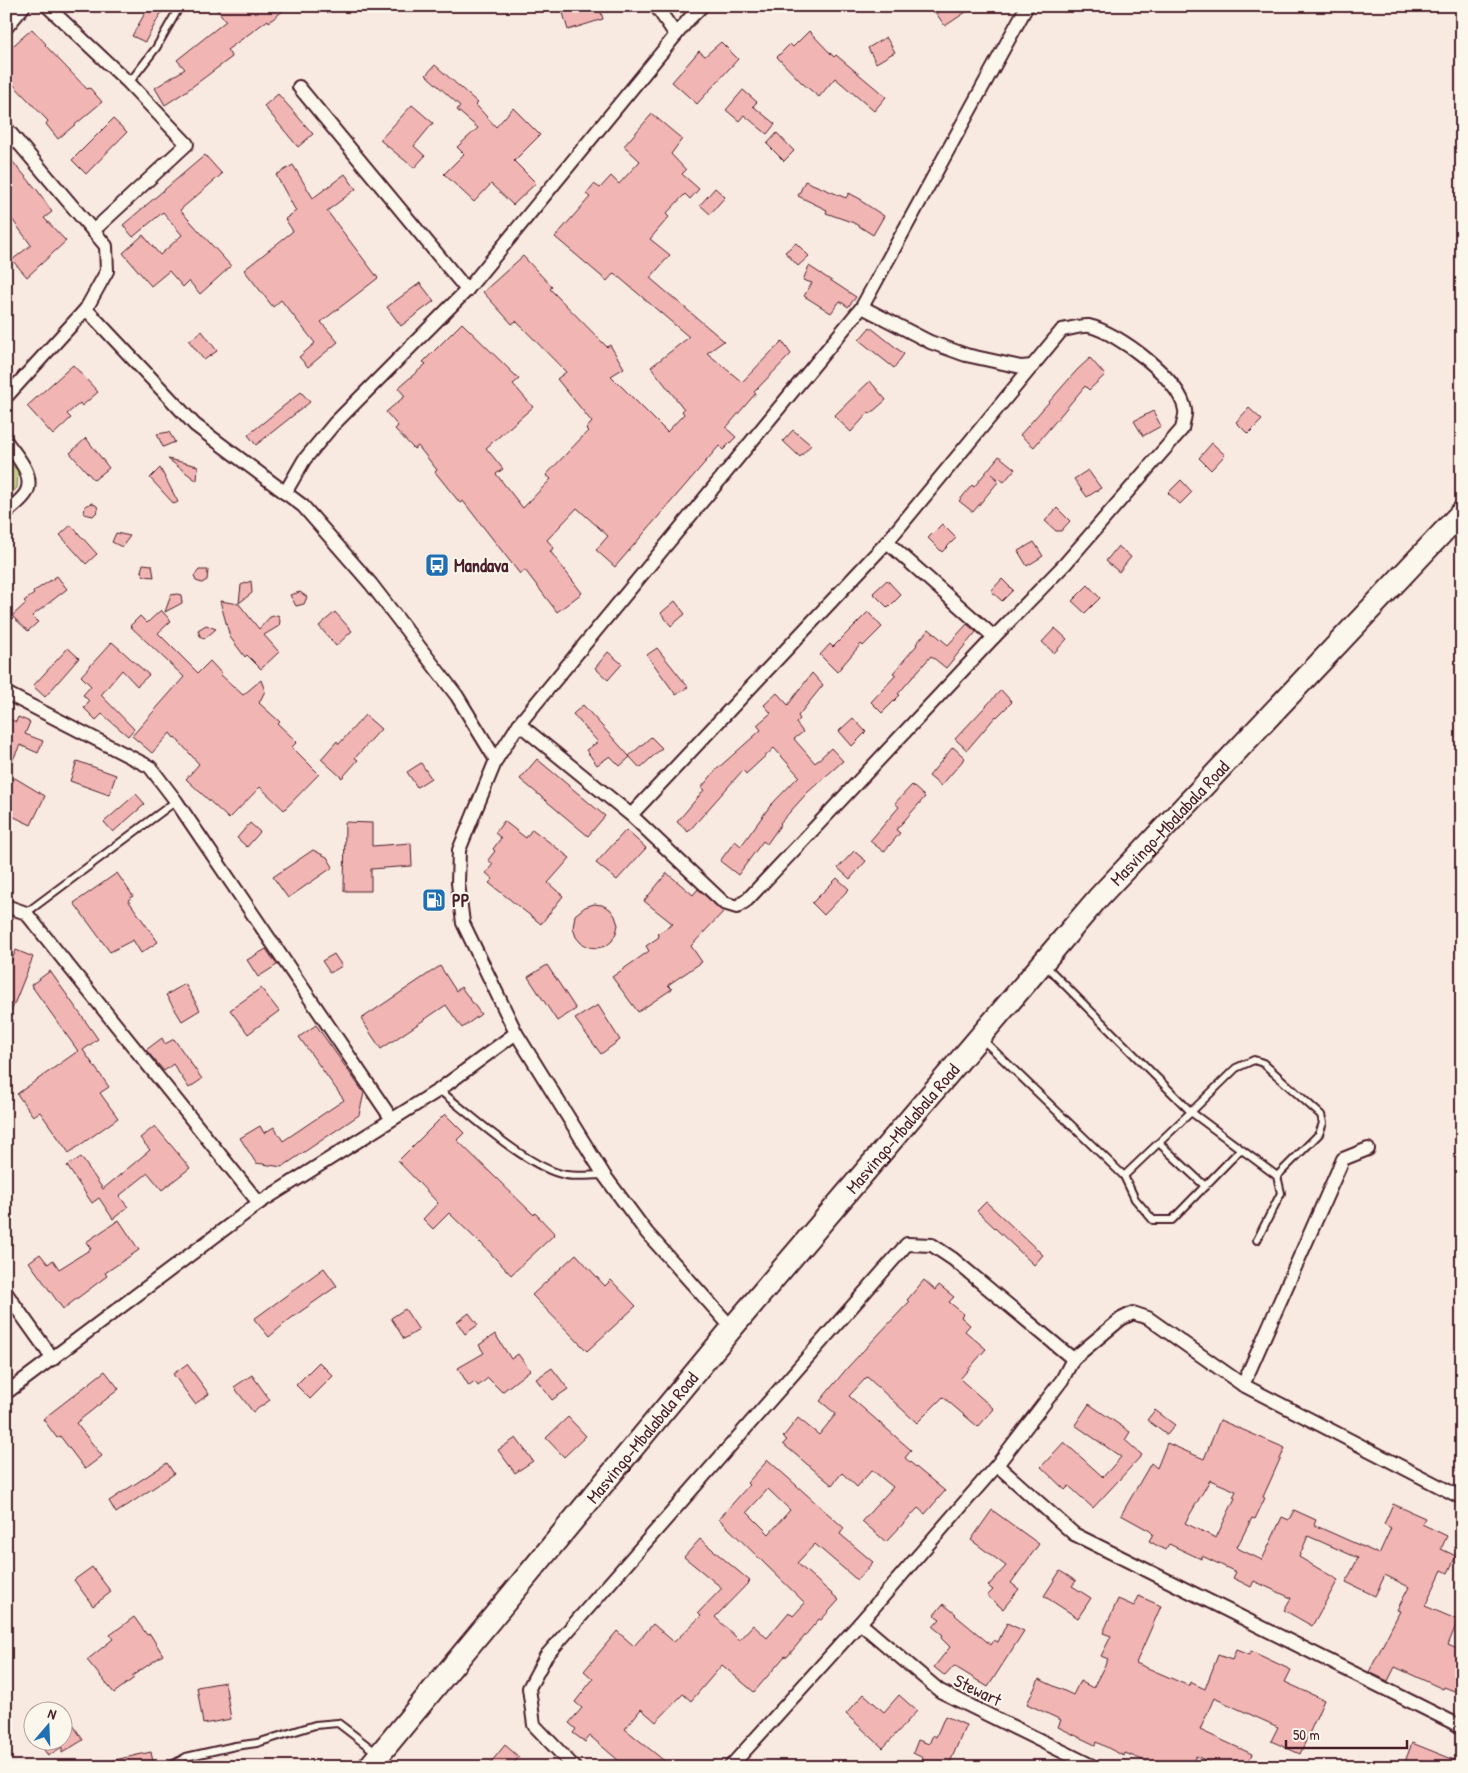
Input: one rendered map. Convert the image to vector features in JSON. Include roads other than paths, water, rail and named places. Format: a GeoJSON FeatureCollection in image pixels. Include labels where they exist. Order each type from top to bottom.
{"type":"FeatureCollection","features":[{"type":"Feature","properties":{"kind":"highway","name":"Masvingo-Mbalabala Road"},"geometry":{"type":"LineString","coordinates":[[374,1761],[732,1328],[1098,898],[1462,512]]}},
{"type":"Feature","properties":{"kind":"street"},"geometry":{"type":"LineString","coordinates":[[6,28],[24,6]]}},
{"type":"Feature","properties":{"kind":"street"},"geometry":{"type":"LineString","coordinates":[[47,6],[129,83],[186,144],[93,231]]}},
{"type":"Feature","properties":{"kind":"street"},"geometry":{"type":"LineString","coordinates":[[656,6],[676,34]]}},
{"type":"Feature","properties":{"kind":"street"},"geometry":{"type":"LineString","coordinates":[[285,493],[304,460],[334,424],[467,290],[676,34],[702,6]]}},
{"type":"Feature","properties":{"kind":"street"},"geometry":{"type":"LineString","coordinates":[[732,1328],[647,1233],[604,1175],[516,1033],[463,923],[458,884],[460,850],[496,760],[519,724],[862,307],[1027,6]]}},
{"type":"Feature","properties":{"kind":"street"},"geometry":{"type":"LineString","coordinates":[[299,87],[467,290]]}},
{"type":"Feature","properties":{"kind":"street"},"geometry":{"type":"LineString","coordinates":[[6,128],[106,246],[107,271],[86,309],[6,397]]}},
{"type":"Feature","properties":{"kind":"street"},"geometry":{"type":"LineString","coordinates":[[862,307],[930,342],[966,355],[1021,367],[1032,366]]}},
{"type":"Feature","properties":{"kind":"street"},"geometry":{"type":"LineString","coordinates":[[86,309],[195,425],[302,506],[372,584],[457,696],[496,760]]}},
{"type":"Feature","properties":{"kind":"street"},"geometry":{"type":"LineString","coordinates":[[519,724],[631,815],[724,904],[736,907],[754,893],[1065,564],[1182,429],[1186,411],[1181,396],[1158,367],[1112,335],[1088,326],[1062,330],[887,542],[631,815]]}},
{"type":"Feature","properties":{"kind":"street"},"geometry":{"type":"LineString","coordinates":[[6,440],[28,473],[29,484],[26,494],[6,513]]}},
{"type":"Feature","properties":{"kind":"street"},"geometry":{"type":"LineString","coordinates":[[887,542],[994,637]]}},
{"type":"Feature","properties":{"kind":"street"},"geometry":{"type":"LineString","coordinates":[[6,693],[150,767],[176,801],[391,1118]]}},
{"type":"Feature","properties":{"kind":"street"},"geometry":{"type":"LineString","coordinates":[[6,906],[26,913],[259,1203]]}},
{"type":"Feature","properties":{"kind":"street"},"geometry":{"type":"LineString","coordinates":[[6,1393],[259,1203],[438,1090],[516,1033]]}},
{"type":"Feature","properties":{"kind":"street"},"geometry":{"type":"LineString","coordinates":[[1243,1385],[1343,1159],[1368,1149]]}},
{"type":"Feature","properties":{"kind":"street"},"geometry":{"type":"LineString","coordinates":[[574,1767],[534,1725],[529,1688],[546,1656],[907,1244],[932,1245],[953,1259],[1073,1359]]}},
{"type":"Feature","properties":{"kind":"street"},"geometry":{"type":"LineString","coordinates":[[6,1293],[53,1359]]}},
{"type":"Feature","properties":{"kind":"street"},"geometry":{"type":"LineString","coordinates":[[730,1767],[860,1623],[997,1465],[1062,1380],[1073,1359],[1121,1319],[1133,1313],[1148,1318],[1243,1385],[1462,1498]]}},
{"type":"Feature","properties":{"kind":"street"},"geometry":{"type":"LineString","coordinates":[[997,1465],[1074,1534],[1462,1727]]}},
{"type":"Feature","properties":{"kind":"street","name":"Stewart"},"geometry":{"type":"LineString","coordinates":[[860,1623],[940,1691],[1094,1767]]}},
{"type":"Feature","properties":{"kind":"lane"},"geometry":{"type":"LineString","coordinates":[[129,83],[156,48],[180,6]]}},
{"type":"Feature","properties":{"kind":"lane"},"geometry":{"type":"LineString","coordinates":[[26,913],[176,801]]}},
{"type":"Feature","properties":{"kind":"lane"},"geometry":{"type":"LineString","coordinates":[[1043,963],[1192,1112],[1277,1176],[1281,1193],[1257,1240]]}},
{"type":"Feature","properties":{"kind":"lane"},"geometry":{"type":"LineString","coordinates":[[980,1037],[1124,1176],[1135,1199],[1153,1220],[1172,1220],[1240,1150]]}},
{"type":"Feature","properties":{"kind":"lane"},"geometry":{"type":"LineString","coordinates":[[1124,1176],[1236,1068],[1254,1060],[1263,1063],[1321,1114],[1323,1124],[1319,1134],[1277,1176]]}},
{"type":"Feature","properties":{"kind":"lane"},"geometry":{"type":"LineString","coordinates":[[438,1090],[501,1139],[541,1167],[566,1175],[604,1175]]}},
{"type":"Feature","properties":{"kind":"lane"},"geometry":{"type":"LineString","coordinates":[[1158,1143],[1205,1186]]}},
{"type":"Feature","properties":{"kind":"lane"},"geometry":{"type":"LineString","coordinates":[[168,1767],[186,1757],[228,1747],[257,1743],[315,1725],[338,1723],[374,1761]]}},
{"type":"Feature","properties":{"kind":"place","name":"Mandava"},"geometry":{"type":"Point","coordinates":[437,565]}},
{"type":"Feature","properties":{"kind":"place","name":"PP"},"geometry":{"type":"Point","coordinates":[434,900]}}]}
